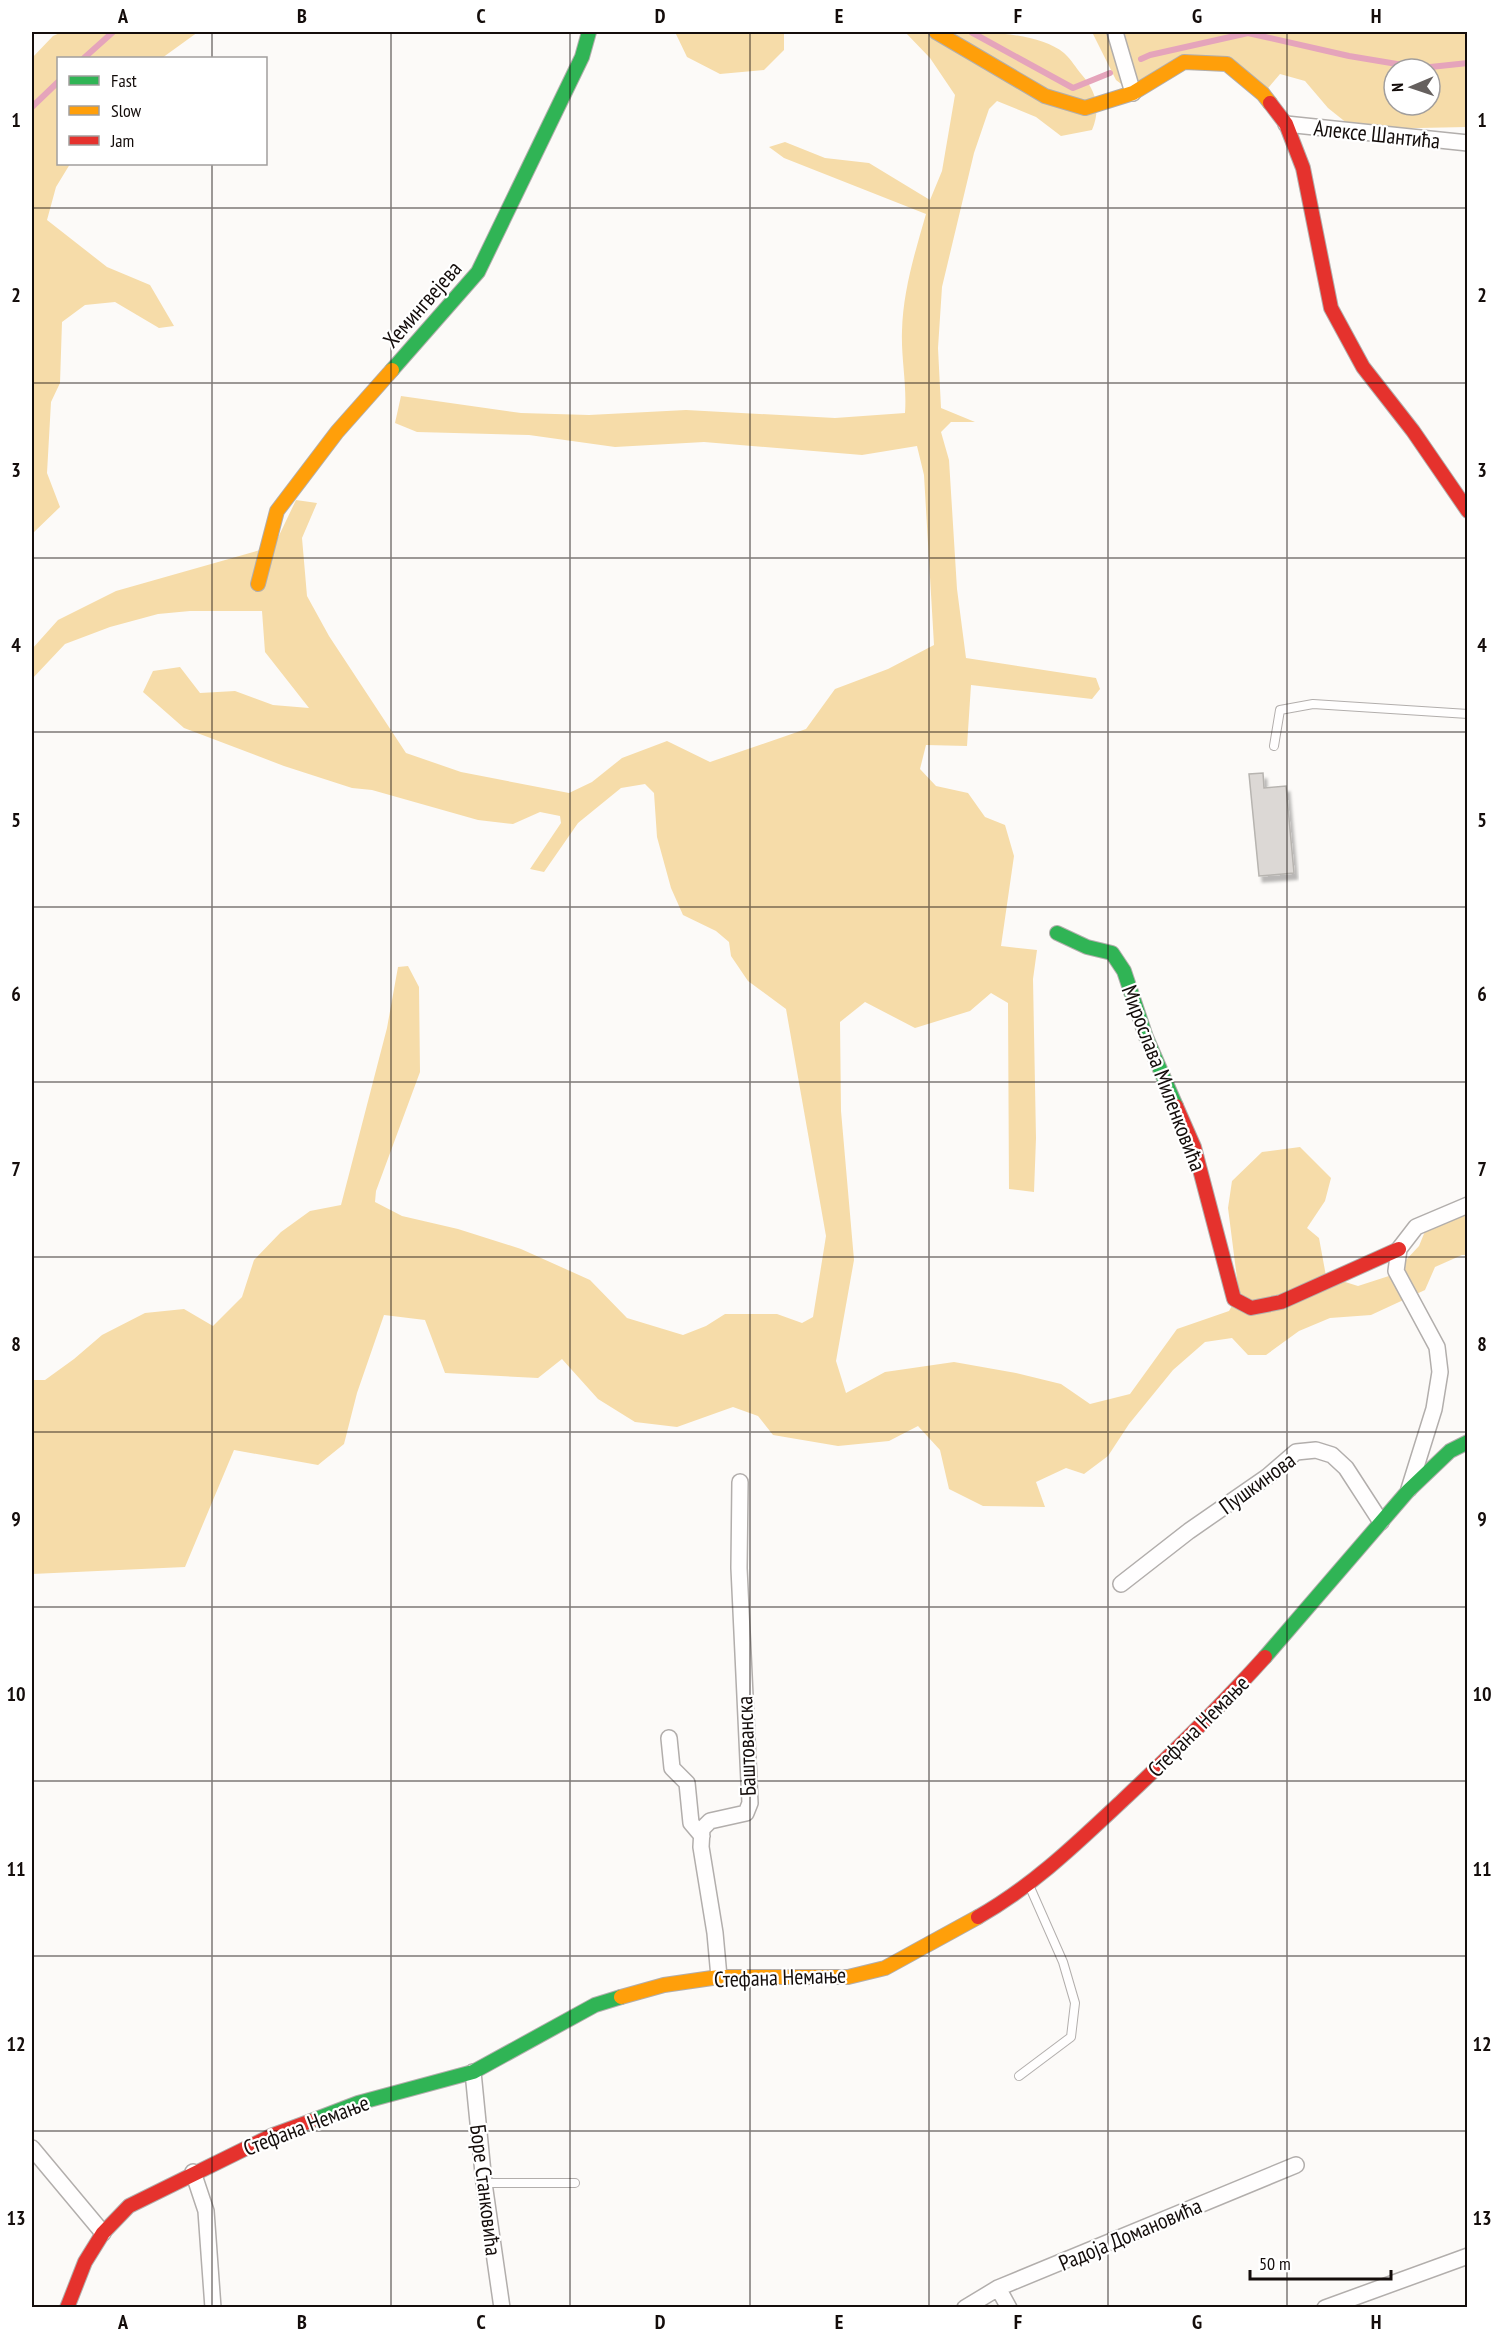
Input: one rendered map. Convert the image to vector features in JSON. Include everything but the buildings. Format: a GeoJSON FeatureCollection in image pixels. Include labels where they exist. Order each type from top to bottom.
{"type":"FeatureCollection","features":[{"type":"Feature","properties":{"kind":"street","name":"Хемингвејева"},"geometry":{"type":"LineString","coordinates":[[258,584],[277,511],[337,432],[478,273],[582,57],[589,32]]}},
{"type":"Feature","properties":{"kind":"street"},"geometry":{"type":"LineString","coordinates":[[936,32],[1046,96],[1085,108],[1133,93],[1184,62],[1227,64],[1263,94],[1286,124],[1303,168],[1331,308],[1363,367],[1413,431],[1467,511]]}},
{"type":"Feature","properties":{"kind":"street"},"geometry":{"type":"LineString","coordinates":[[1115,32],[1133,93]]}},
{"type":"Feature","properties":{"kind":"street","name":"Алексе Шантића"},"geometry":{"type":"LineString","coordinates":[[1286,124],[1467,143]]}},
{"type":"Feature","properties":{"kind":"street","name":"Мирослава Миленковића"},"geometry":{"type":"LineString","coordinates":[[1057,933],[1088,947],[1112,953],[1124,971],[1146,1037],[1194,1147],[1234,1299],[1251,1308],[1281,1302],[1399,1248],[1416,1227],[1467,1205]]}},
{"type":"Feature","properties":{"kind":"street","name":"Стефана Немање"},"geometry":{"type":"LineString","coordinates":[[1399,1248],[1396,1270],[1437,1347],[1440,1372],[1434,1409],[1408,1491]]}},
{"type":"Feature","properties":{"kind":"street","name":"Стефана Немање"},"geometry":{"type":"LineString","coordinates":[[67,2307],[85,2262],[103,2233],[129,2206],[193,2172],[273,2135],[358,2103],[472,2072],[595,2005],[664,1985],[719,1977],[848,1977],[885,1968],[1008,1900],[1082,1839],[1183,1743],[1251,1673],[1311,1606],[1408,1491],[1450,1451],[1467,1442]]}},
{"type":"Feature","properties":{"kind":"street","name":"Пушкинова"},"geometry":{"type":"LineString","coordinates":[[1121,1584],[1296,1452],[1316,1450],[1332,1455],[1346,1468],[1381,1522]]}},
{"type":"Feature","properties":{"kind":"street","name":"Баштованска"},"geometry":{"type":"LineString","coordinates":[[702,1836],[702,1829],[710,1821],[746,1813],[750,1803],[739,1568],[740,1482]]}},
{"type":"Feature","properties":{"kind":"street"},"geometry":{"type":"LineString","coordinates":[[669,1738],[672,1768],[687,1783],[691,1823],[702,1836],[701,1847],[715,1933],[719,1977]]}},
{"type":"Feature","properties":{"kind":"street","name":"Боре Станковића"},"geometry":{"type":"LineString","coordinates":[[472,2072],[484,2183],[502,2307]]}},
{"type":"Feature","properties":{"kind":"street"},"geometry":{"type":"LineString","coordinates":[[32,2148],[103,2233]]}},
{"type":"Feature","properties":{"kind":"street","name":"Радоја Домановића"},"geometry":{"type":"LineString","coordinates":[[965,2307],[998,2288],[1296,2165]]}},
{"type":"Feature","properties":{"kind":"street"},"geometry":{"type":"LineString","coordinates":[[193,2172],[206,2211],[213,2307]]}},
{"type":"Feature","properties":{"kind":"street"},"geometry":{"type":"LineString","coordinates":[[1325,2307],[1467,2256]]}},
{"type":"Feature","properties":{"kind":"street"},"geometry":{"type":"LineString","coordinates":[[998,2288],[1010,2307]]}},
{"type":"Feature","properties":{"kind":"lane"},"geometry":{"type":"LineString","coordinates":[[1274,746],[1280,710],[1313,704],[1467,714]]}},
{"type":"Feature","properties":{"kind":"lane"},"geometry":{"type":"LineString","coordinates":[[1019,2076],[1071,2037],[1075,2003],[1063,1962],[1029,1884]]}},
{"type":"Feature","properties":{"kind":"lane"},"geometry":{"type":"LineString","coordinates":[[484,2183],[575,2183]]}},
{"type":"Feature","properties":{"kind":"shaded area"},"geometry":{"type":"Polygon","coordinates":[[[62,32],[198,32],[163,57],[57,57],[57,165],[69,165],[56,187],[47,220],[107,267],[150,285],[174,326],[159,328],[115,302],[85,305],[62,322],[60,383],[51,402],[47,473],[60,507],[32,534],[32,58],[53,36],[62,32]]]}},
{"type":"Feature","properties":{"kind":"shaded area"},"geometry":{"type":"Polygon","coordinates":[[[675,32],[784,32],[784,50],[764,70],[720,74],[687,57],[675,32]]]}},
{"type":"Feature","properties":{"kind":"shaded area"},"geometry":{"type":"Polygon","coordinates":[[[905,32],[988,32],[1031,38],[1049,44],[1064,53],[1087,81],[1094,94],[1096,115],[1092,130],[1061,136],[1036,117],[997,101],[989,109],[974,153],[942,287],[938,348],[941,408],[975,422],[951,422],[941,432],[949,460],[957,589],[966,658],[1096,678],[1100,689],[1092,699],[971,685],[967,746],[926,745],[920,769],[936,786],[968,793],[985,817],[1005,825],[1014,856],[1001,946],[1037,950],[1033,979],[1036,1138],[1034,1192],[1009,1189],[1008,1003],[991,993],[970,1011],[915,1028],[865,1002],[840,1022],[841,1111],[854,1260],[836,1361],[846,1393],[885,1372],[954,1362],[1061,1384],[1090,1404],[1130,1394],[1177,1329],[1229,1311],[1239,1294],[1228,1208],[1232,1181],[1262,1152],[1300,1147],[1331,1178],[1325,1201],[1307,1228],[1319,1238],[1326,1276],[1358,1286],[1392,1275],[1419,1246],[1430,1219],[1467,1202],[1467,1255],[1435,1267],[1425,1290],[1371,1315],[1330,1318],[1299,1331],[1266,1355],[1248,1355],[1232,1338],[1205,1342],[1173,1370],[1129,1424],[1108,1456],[1084,1474],[1066,1468],[1036,1482],[1045,1507],[983,1506],[949,1489],[940,1450],[918,1426],[889,1441],[838,1446],[773,1435],[758,1416],[733,1407],[677,1427],[635,1422],[598,1399],[562,1359],[538,1378],[445,1373],[425,1320],[384,1315],[357,1393],[344,1444],[318,1465],[234,1450],[185,1567],[32,1574],[32,1380],[45,1380],[102,1335],[145,1313],[184,1309],[213,1326],[242,1297],[254,1260],[281,1232],[310,1211],[341,1205],[387,1028],[398,967],[408,966],[419,987],[420,1072],[376,1191],[375,1202],[402,1216],[458,1229],[521,1249],[590,1280],[627,1318],[683,1335],[706,1326],[725,1314],[777,1314],[802,1323],[813,1317],[826,1236],[786,1009],[748,981],[731,956],[729,942],[716,931],[683,915],[671,888],[657,837],[654,793],[645,784],[621,788],[578,823],[544,872],[530,869],[561,823],[560,816],[540,812],[513,824],[478,820],[372,790],[352,788],[284,766],[184,728],[143,692],[153,671],[180,667],[200,693],[235,691],[273,705],[309,708],[265,652],[262,611],[190,611],[158,614],[110,627],[65,644],[32,679],[32,649],[58,620],[116,591],[274,546],[296,500],[317,503],[302,538],[307,596],[329,636],[406,753],[461,772],[569,793],[592,782],[622,758],[667,741],[710,762],[806,729],[835,689],[888,669],[934,645],[924,475],[917,446],[862,455],[704,442],[615,447],[529,435],[417,432],[395,423],[401,396],[521,413],[589,415],[686,410],[835,418],[905,413],[903,316],[910,272],[926,214],[784,158],[769,147],[785,142],[825,158],[869,163],[930,200],[942,171],[955,95],[930,58],[905,32]]]}},
{"type":"Feature","properties":{"kind":"shaded area"},"geometry":{"type":"Polygon","coordinates":[[[1092,32],[1467,32],[1467,127],[1370,129],[1348,124],[1328,108],[1305,81],[1280,74],[1263,94],[1227,64],[1184,62],[1133,93],[1116,80],[1092,32]]]}},
{"type":"Feature","properties":{"kind":"waterway"},"geometry":{"type":"LineString","coordinates":[[85,57],[113,32]]}},
{"type":"Feature","properties":{"kind":"waterway"},"geometry":{"type":"LineString","coordinates":[[971,32],[1073,88],[1110,73]]}},
{"type":"Feature","properties":{"kind":"waterway"},"geometry":{"type":"LineString","coordinates":[[1141,59],[1248,33],[1349,56],[1421,68],[1468,63]]}},
{"type":"Feature","properties":{"kind":"waterway"},"geometry":{"type":"LineString","coordinates":[[32,107],[57,83]]}},
{"type":"Feature","properties":{"kind":"traffic: fast"},"geometry":{"type":"LineString","coordinates":[[392,370],[478,272],[582,57],[589,32]]}},
{"type":"Feature","properties":{"kind":"traffic: fast"},"geometry":{"type":"LineString","coordinates":[[1057,933],[1087,947],[1112,953],[1124,971],[1146,1037],[1176,1106]]}},
{"type":"Feature","properties":{"kind":"traffic: fast"},"geometry":{"type":"LineString","coordinates":[[1265,1657],[1408,1491],[1450,1451],[1468,1442]]}},
{"type":"Feature","properties":{"kind":"traffic: fast"},"geometry":{"type":"LineString","coordinates":[[311,2121],[358,2103],[473,2072],[595,2005],[621,1997]]}},
{"type":"Feature","properties":{"kind":"traffic: slow"},"geometry":{"type":"LineString","coordinates":[[936,32],[1045,96],[1085,108],[1133,93],[1184,62],[1227,64],[1263,94],[1270,103]]}},
{"type":"Feature","properties":{"kind":"traffic: slow"},"geometry":{"type":"LineString","coordinates":[[258,584],[277,511],[337,432],[392,370]]}},
{"type":"Feature","properties":{"kind":"traffic: slow"},"geometry":{"type":"LineString","coordinates":[[621,1997],[664,1985],[719,1977],[848,1977],[885,1968],[978,1917]]}},
{"type":"Feature","properties":{"kind":"traffic: jam"},"geometry":{"type":"LineString","coordinates":[[1270,103],[1286,124],[1303,168],[1331,308],[1363,367],[1413,431],[1468,511]]}},
{"type":"Feature","properties":{"kind":"traffic: jam"},"geometry":{"type":"LineString","coordinates":[[1176,1106],[1194,1147],[1234,1299],[1251,1308],[1281,1302],[1399,1249]]}},
{"type":"Feature","properties":{"kind":"traffic: jam"},"geometry":{"type":"LineString","coordinates":[[978,1917],[1036,1878],[1071,1848],[1178,1748],[1265,1657]]}},
{"type":"Feature","properties":{"kind":"traffic: jam"},"geometry":{"type":"LineString","coordinates":[[67,2308],[85,2262],[103,2233],[129,2206],[273,2135],[311,2121]]}}]}
